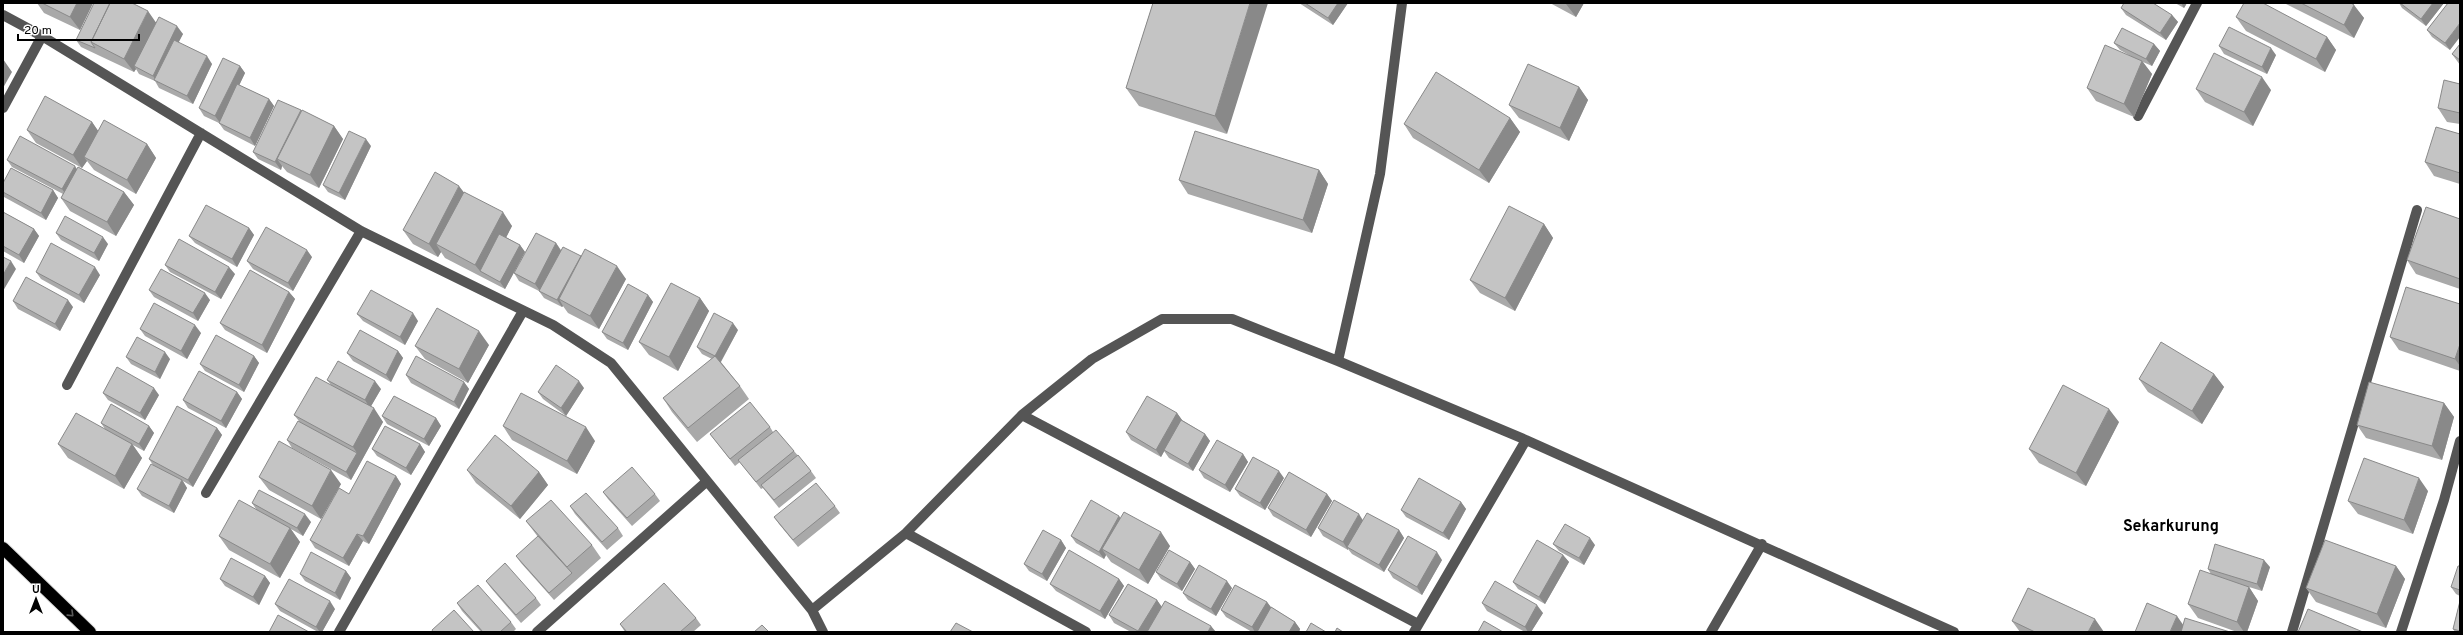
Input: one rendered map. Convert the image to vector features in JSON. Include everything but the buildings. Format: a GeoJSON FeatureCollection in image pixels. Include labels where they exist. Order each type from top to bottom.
{"type":"FeatureCollection","features":[{"type":"Feature","properties":{"kind":"highway"},"geometry":{"type":"LineString","coordinates":[[3,548],[90,632]]}},
{"type":"Feature","properties":{"kind":"street"},"geometry":{"type":"LineString","coordinates":[[1338,361],[1380,174],[1402,3]]}},
{"type":"Feature","properties":{"kind":"street"},"geometry":{"type":"LineString","coordinates":[[2138,116],[2197,3]]}},
{"type":"Feature","properties":{"kind":"street"},"geometry":{"type":"LineString","coordinates":[[3,15],[42,36],[361,231],[553,325],[611,363],[706,482],[812,610],[823,632]]}},
{"type":"Feature","properties":{"kind":"street"},"geometry":{"type":"LineString","coordinates":[[3,108],[42,36]]}},
{"type":"Feature","properties":{"kind":"street"},"geometry":{"type":"LineString","coordinates":[[67,385],[201,133]]}},
{"type":"Feature","properties":{"kind":"street"},"geometry":{"type":"LineString","coordinates":[[2292,632],[2417,210]]}},
{"type":"Feature","properties":{"kind":"street"},"geometry":{"type":"LineString","coordinates":[[206,493],[361,231]]}},
{"type":"Feature","properties":{"kind":"street"},"geometry":{"type":"LineString","coordinates":[[339,632],[523,311]]}},
{"type":"Feature","properties":{"kind":"street"},"geometry":{"type":"LineString","coordinates":[[812,610],[906,533],[1022,415],[1092,359],[1162,319],[1232,319],[1338,361],[1526,440],[1762,544],[1954,632]]}},
{"type":"Feature","properties":{"kind":"street"},"geometry":{"type":"LineString","coordinates":[[1022,415],[1416,628],[1526,440]]}},
{"type":"Feature","properties":{"kind":"street"},"geometry":{"type":"LineString","coordinates":[[2402,632],[2444,500],[2460,441]]}},
{"type":"Feature","properties":{"kind":"street"},"geometry":{"type":"LineString","coordinates":[[537,632],[706,482]]}},
{"type":"Feature","properties":{"kind":"street"},"geometry":{"type":"LineString","coordinates":[[906,533],[1086,632]]}},
{"type":"Feature","properties":{"kind":"street"},"geometry":{"type":"LineString","coordinates":[[1711,632],[1762,544]]}},
{"type":"Feature","properties":{"kind":"district","name":"Sekarkurung"},"geometry":{"type":"Point","coordinates":[2171,527]}}]}
